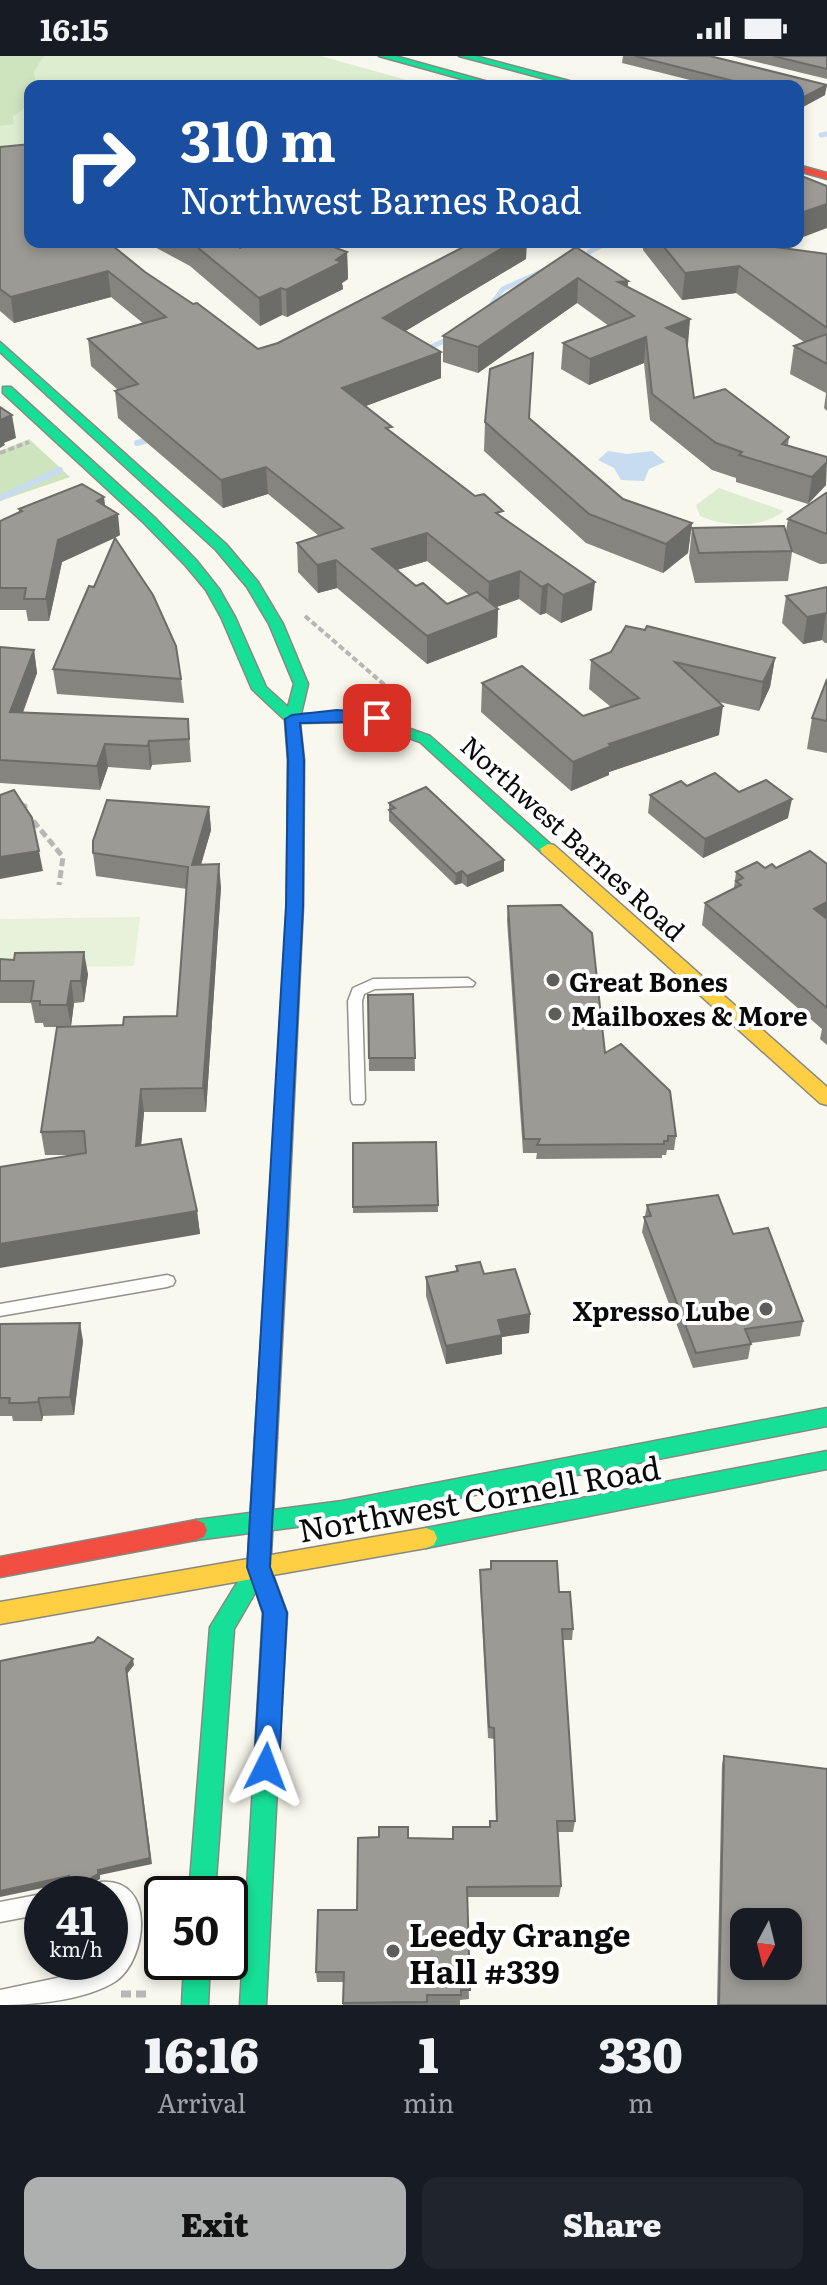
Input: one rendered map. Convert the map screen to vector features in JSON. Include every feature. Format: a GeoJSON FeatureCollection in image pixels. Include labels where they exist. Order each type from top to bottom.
{"type":"FeatureCollection","features":[{"type":"Feature","properties":{"kind":"main road"},"geometry":{"type":"LineString","coordinates":[[384,56],[474,80]]}},
{"type":"Feature","properties":{"kind":"main road"},"geometry":{"type":"LineString","coordinates":[[464,56],[559,80]]}},
{"type":"Feature","properties":{"kind":"main road"},"geometry":{"type":"LineString","coordinates":[[804,170],[827,176]]}},
{"type":"Feature","properties":{"kind":"main road"},"geometry":{"type":"LineString","coordinates":[[0,346],[184,509],[221,547],[253,585],[283,638],[301,684],[292,719],[296,760],[295,906],[259,1567],[275,1613],[253,2005]]}},
{"type":"Feature","properties":{"kind":"main road"},"geometry":{"type":"LineString","coordinates":[[0,384],[149,520],[191,563],[212,589],[228,617],[259,689],[292,719]]}},
{"type":"Feature","properties":{"kind":"main road","name":"Northwest Barnes Road"},"geometry":{"type":"LineString","coordinates":[[292,719],[337,715],[377,718],[391,721],[425,739],[827,1098]]}},
{"type":"Feature","properties":{"kind":"main road","name":"Northwest Cornell Road"},"geometry":{"type":"LineString","coordinates":[[0,1613],[259,1567],[711,1462],[827,1417]]}},
{"type":"Feature","properties":{"kind":"main road","name":"Northwest Cornell Road"},"geometry":{"type":"LineString","coordinates":[[0,1567],[192,1531],[711,1462],[827,1460]]}},
{"type":"Feature","properties":{"kind":"main road"},"geometry":{"type":"LineString","coordinates":[[203,1876],[222,1627],[259,1567]]}},
{"type":"Feature","properties":{"kind":"main road"},"geometry":{"type":"LineString","coordinates":[[195,2005],[196,1980]]}},
{"type":"Feature","properties":{"kind":"lane"},"geometry":{"type":"LineString","coordinates":[[358,1100],[355,1001],[358,991],[373,984],[468,983]]}},
{"type":"Feature","properties":{"kind":"lane"},"geometry":{"type":"LineString","coordinates":[[0,1310],[167,1281]]}},
{"type":"Feature","properties":{"kind":"lane"},"geometry":{"type":"LineString","coordinates":[[0,1912],[24,1907]]}},
{"type":"Feature","properties":{"kind":"lane"},"geometry":{"type":"LineString","coordinates":[[128,1908],[131,1937],[128,1944]]}},
{"type":"Feature","properties":{"kind":"lane"},"geometry":{"type":"LineString","coordinates":[[0,2000],[89,1980]]}},
{"type":"Feature","properties":{"kind":"path"},"geometry":{"type":"LineString","coordinates":[[305,616],[395,694]]}},
{"type":"Feature","properties":{"kind":"path"},"geometry":{"type":"LineString","coordinates":[[13,804],[25,806],[25,811],[63,857],[59,885]]}},
{"type":"Feature","properties":{"kind":"path"},"geometry":{"type":"LineString","coordinates":[[131,1994],[157,1994]]}},
{"type":"Feature","properties":{"kind":"green space"},"geometry":{"type":"Polygon","coordinates":[[[0,56],[44,56],[34,72],[36,80],[24,80],[24,109],[13,117],[14,124],[0,126],[0,56]]]}},
{"type":"Feature","properties":{"kind":"green space"},"geometry":{"type":"Polygon","coordinates":[[[44,56],[321,56],[407,80],[36,80],[34,72],[44,56]]]}},
{"type":"Feature","properties":{"kind":"green space"},"geometry":{"type":"Polygon","coordinates":[[[24,108],[24,154],[0,152],[0,126],[8,125],[24,108]]]}},
{"type":"Feature","properties":{"kind":"green space"},"geometry":{"type":"Polygon","coordinates":[[[29,439],[70,477],[0,501],[0,451],[29,439]]]}},
{"type":"Feature","properties":{"kind":"green space"},"geometry":{"type":"Polygon","coordinates":[[[719,488],[784,511],[765,521],[743,524],[700,516],[696,505],[719,488]]]}},
{"type":"Feature","properties":{"kind":"green space"},"geometry":{"type":"Polygon","coordinates":[[[140,917],[134,966],[0,968],[0,919],[140,917]]]}},
{"type":"Feature","properties":{"kind":"water"},"geometry":{"type":"Polygon","coordinates":[[[608,451],[627,454],[652,451],[665,462],[649,469],[644,481],[621,480],[614,468],[598,460],[608,451]]]}},
{"type":"Feature","properties":{"kind":"building"},"geometry":{"type":"Polygon","coordinates":[[[635,56],[710,56],[827,85],[804,97],[804,80],[729,80],[635,56]]]}},
{"type":"Feature","properties":{"kind":"building"},"geometry":{"type":"Polygon","coordinates":[[[773,56],[827,56],[827,69],[773,56]]]}},
{"type":"Feature","properties":{"kind":"building"},"geometry":{"type":"Polygon","coordinates":[[[24,145],[24,248],[115,248],[145,272],[193,304],[197,303],[258,349],[278,343],[461,248],[503,248],[383,318],[441,352],[342,388],[392,427],[386,428],[475,496],[484,494],[503,511],[496,513],[595,582],[563,595],[548,584],[542,587],[520,571],[489,582],[427,533],[372,549],[416,586],[423,583],[447,604],[477,592],[498,609],[427,636],[336,560],[317,565],[297,543],[343,528],[266,467],[221,480],[115,391],[138,384],[88,339],[166,317],[108,271],[11,297],[0,289],[0,147],[24,145]]]}},
{"type":"Feature","properties":{"kind":"building"},"geometry":{"type":"Polygon","coordinates":[[[804,177],[827,186],[827,204],[804,212],[804,177]]]}},
{"type":"Feature","properties":{"kind":"building"},"geometry":{"type":"Polygon","coordinates":[[[198,248],[336,248],[347,252],[336,260],[342,262],[286,290],[281,288],[259,298],[198,248]]]}},
{"type":"Feature","properties":{"kind":"building"},"geometry":{"type":"Polygon","coordinates":[[[578,248],[628,281],[618,282],[690,319],[666,328],[686,338],[694,398],[725,389],[789,437],[782,444],[827,457],[827,462],[812,477],[739,455],[742,452],[716,443],[652,394],[646,337],[590,359],[563,343],[634,316],[578,278],[478,347],[443,336],[578,248]]]}},
{"type":"Feature","properties":{"kind":"building"},"geometry":{"type":"Polygon","coordinates":[[[665,248],[782,248],[827,254],[827,328],[739,266],[685,273],[665,248]]]}},
{"type":"Feature","properties":{"kind":"building"},"geometry":{"type":"Polygon","coordinates":[[[827,334],[827,364],[794,346],[827,334]]]}},
{"type":"Feature","properties":{"kind":"building"},"geometry":{"type":"Polygon","coordinates":[[[533,353],[529,418],[623,499],[692,523],[666,544],[589,514],[485,422],[490,369],[533,353]]]}},
{"type":"Feature","properties":{"kind":"building"},"geometry":{"type":"Polygon","coordinates":[[[0,407],[12,415],[0,420],[0,407]]]}},
{"type":"Feature","properties":{"kind":"building"},"geometry":{"type":"Polygon","coordinates":[[[82,484],[104,497],[97,501],[118,514],[58,540],[46,599],[24,599],[26,588],[0,588],[0,521],[22,511],[19,509],[82,484]]]}},
{"type":"Feature","properties":{"kind":"building"},"geometry":{"type":"Polygon","coordinates":[[[827,493],[827,534],[788,519],[827,493]]]}},
{"type":"Feature","properties":{"kind":"building"},"geometry":{"type":"Polygon","coordinates":[[[784,526],[792,551],[699,553],[692,528],[784,526]]]}},
{"type":"Feature","properties":{"kind":"building"},"geometry":{"type":"Polygon","coordinates":[[[115,538],[153,595],[176,646],[181,679],[53,669],[89,586],[94,587],[115,538]]]}},
{"type":"Feature","properties":{"kind":"building"},"geometry":{"type":"Polygon","coordinates":[[[827,587],[827,613],[807,617],[786,596],[827,587]]]}},
{"type":"Feature","properties":{"kind":"building"},"geometry":{"type":"Polygon","coordinates":[[[626,626],[645,630],[647,626],[775,658],[763,682],[675,662],[723,706],[609,744],[611,746],[573,762],[482,683],[522,666],[583,716],[639,698],[591,660],[611,652],[626,626]]]}},
{"type":"Feature","properties":{"kind":"building"},"geometry":{"type":"Polygon","coordinates":[[[0,647],[34,650],[10,712],[188,719],[189,739],[149,741],[148,746],[105,744],[97,766],[0,760],[0,647]]]}},
{"type":"Feature","properties":{"kind":"building"},"geometry":{"type":"Polygon","coordinates":[[[827,679],[827,721],[812,718],[827,679]]]}},
{"type":"Feature","properties":{"kind":"building"},"geometry":{"type":"Polygon","coordinates":[[[715,773],[739,792],[766,780],[792,799],[705,839],[650,795],[681,781],[687,786],[715,773]]]}},
{"type":"Feature","properties":{"kind":"building"},"geometry":{"type":"Polygon","coordinates":[[[426,787],[504,860],[467,876],[462,871],[456,874],[389,810],[395,808],[389,803],[426,787]]]}},
{"type":"Feature","properties":{"kind":"building"},"geometry":{"type":"Polygon","coordinates":[[[14,790],[32,818],[39,851],[0,857],[0,795],[14,790]]]}},
{"type":"Feature","properties":{"kind":"building"},"geometry":{"type":"Polygon","coordinates":[[[107,800],[209,807],[192,865],[219,864],[203,1088],[141,1089],[136,1146],[181,1139],[197,1211],[0,1244],[0,1167],[86,1153],[84,1131],[41,1132],[57,1027],[123,1025],[124,1017],[177,1016],[188,867],[93,853],[93,841],[107,800]]]}},
{"type":"Feature","properties":{"kind":"building"},"geometry":{"type":"Polygon","coordinates":[[[810,851],[827,864],[827,902],[814,909],[827,919],[827,1008],[705,903],[741,885],[736,881],[743,878],[736,872],[757,862],[765,868],[772,864],[776,868],[810,851]]]}},
{"type":"Feature","properties":{"kind":"building"},"geometry":{"type":"Polygon","coordinates":[[[561,905],[592,933],[605,1053],[621,1044],[670,1091],[676,1136],[668,1136],[664,1144],[537,1145],[540,1139],[524,1139],[508,906],[561,905]]]}},
{"type":"Feature","properties":{"kind":"building"},"geometry":{"type":"Polygon","coordinates":[[[84,952],[81,981],[71,981],[67,1005],[40,1005],[40,1001],[31,1001],[34,981],[0,981],[0,959],[14,960],[15,953],[84,952]]]}},
{"type":"Feature","properties":{"kind":"building"},"geometry":{"type":"Polygon","coordinates":[[[413,994],[415,1058],[369,1058],[368,995],[413,994]]]}},
{"type":"Feature","properties":{"kind":"building"},"geometry":{"type":"Polygon","coordinates":[[[436,1142],[438,1205],[353,1207],[353,1143],[436,1142]]]}},
{"type":"Feature","properties":{"kind":"building"},"geometry":{"type":"Polygon","coordinates":[[[718,1195],[733,1234],[768,1228],[803,1321],[745,1329],[751,1344],[696,1353],[644,1217],[651,1216],[647,1205],[718,1195]]]}},
{"type":"Feature","properties":{"kind":"building"},"geometry":{"type":"Polygon","coordinates":[[[480,1262],[484,1274],[515,1269],[530,1314],[498,1320],[502,1335],[446,1346],[426,1277],[458,1271],[456,1266],[480,1262]]]}},
{"type":"Feature","properties":{"kind":"building"},"geometry":{"type":"Polygon","coordinates":[[[80,1323],[70,1397],[39,1398],[38,1402],[23,1403],[9,1403],[10,1398],[0,1398],[0,1324],[80,1323]]]}},
{"type":"Feature","properties":{"kind":"building"},"geometry":{"type":"Polygon","coordinates":[[[491,1561],[557,1561],[559,1592],[570,1592],[573,1629],[562,1629],[575,1821],[557,1821],[561,1886],[467,1887],[470,1990],[461,1990],[461,1995],[427,1995],[427,2002],[343,2003],[344,1972],[316,1972],[318,1910],[357,1910],[358,1838],[379,1837],[379,1827],[408,1827],[408,1838],[453,1839],[453,1827],[490,1827],[490,1821],[497,1821],[494,1728],[489,1727],[480,1570],[491,1569],[491,1561]]]}},
{"type":"Feature","properties":{"kind":"building"},"geometry":{"type":"Polygon","coordinates":[[[98,1637],[133,1659],[126,1668],[150,1858],[98,1870],[95,1876],[24,1876],[24,1886],[0,1891],[0,1661],[94,1642],[98,1637]]]}},
{"type":"Feature","properties":{"kind":"building"},"geometry":{"type":"Polygon","coordinates":[[[724,1756],[827,1769],[827,2005],[719,2005],[724,1756]]]}},
{"type":"Feature","properties":{"kind":"waterway"},"geometry":{"type":"LineString","coordinates":[[821,135],[827,134]]}},
{"type":"Feature","properties":{"kind":"waterway"},"geometry":{"type":"LineString","coordinates":[[589,252],[597,248]]}},
{"type":"Feature","properties":{"kind":"waterway"},"geometry":{"type":"LineString","coordinates":[[489,308],[503,289],[545,270]]}},
{"type":"Feature","properties":{"kind":"waterway"},"geometry":{"type":"LineString","coordinates":[[423,351],[450,338]]}},
{"type":"Feature","properties":{"kind":"waterway"},"geometry":{"type":"LineString","coordinates":[[137,443],[155,438]]}},
{"type":"Feature","properties":{"kind":"waterway"},"geometry":{"type":"LineString","coordinates":[[0,498],[60,470]]}},
{"type":"Feature","properties":{"kind":"traffic: fast"},"geometry":{"type":"LineString","coordinates":[[384,56],[475,80]]}},
{"type":"Feature","properties":{"kind":"traffic: fast"},"geometry":{"type":"LineString","coordinates":[[464,56],[559,80]]}},
{"type":"Feature","properties":{"kind":"traffic: fast"},"geometry":{"type":"LineString","coordinates":[[0,346],[221,547],[253,585],[276,624],[301,684],[292,719],[296,760],[295,906],[277,1245]]}},
{"type":"Feature","properties":{"kind":"traffic: fast"},"geometry":{"type":"LineString","coordinates":[[7,390],[149,520],[191,563],[212,589],[228,617],[259,689],[292,719],[360,718],[393,725],[425,739],[548,849]]}},
{"type":"Feature","properties":{"kind":"traffic: fast"},"geometry":{"type":"LineString","coordinates":[[196,1530],[342,1511],[827,1417]]}},
{"type":"Feature","properties":{"kind":"traffic: fast"},"geometry":{"type":"LineString","coordinates":[[426,1538],[827,1460]]}},
{"type":"Feature","properties":{"kind":"traffic: fast"},"geometry":{"type":"LineString","coordinates":[[203,1876],[222,1627],[259,1567]]}},
{"type":"Feature","properties":{"kind":"traffic: fast"},"geometry":{"type":"LineString","coordinates":[[253,2005],[266,1769]]}},
{"type":"Feature","properties":{"kind":"traffic: fast"},"geometry":{"type":"LineString","coordinates":[[195,2005],[196,1980]]}},
{"type":"Feature","properties":{"kind":"traffic: slow"},"geometry":{"type":"LineString","coordinates":[[548,849],[827,1098]]}},
{"type":"Feature","properties":{"kind":"traffic: slow"},"geometry":{"type":"LineString","coordinates":[[266,1438],[259,1567],[275,1613],[266,1769]]}},
{"type":"Feature","properties":{"kind":"traffic: slow"},"geometry":{"type":"LineString","coordinates":[[0,1613],[426,1538]]}},
{"type":"Feature","properties":{"kind":"traffic: jam"},"geometry":{"type":"LineString","coordinates":[[804,170],[827,176]]}},
{"type":"Feature","properties":{"kind":"traffic: jam"},"geometry":{"type":"LineString","coordinates":[[266,1438],[277,1245]]}},
{"type":"Feature","properties":{"kind":"traffic: jam"},"geometry":{"type":"LineString","coordinates":[[0,1567],[196,1530]]}},
{"type":"Feature","properties":{"kind":"place","name":"Great Bones"},"geometry":{"type":"Point","coordinates":[553,980]}},
{"type":"Feature","properties":{"kind":"place","name":"Mailboxes & More"},"geometry":{"type":"Point","coordinates":[555,1014]}},
{"type":"Feature","properties":{"kind":"place","name":"Xpresso Lube"},"geometry":{"type":"Point","coordinates":[766,1309]}},
{"type":"Feature","properties":{"kind":"place","name":"Leedy Grange Hall #339"},"geometry":{"type":"Point","coordinates":[393,1951]}},
{"type":"Feature","properties":{"kind":"route"},"geometry":{"type":"LineString","coordinates":[[266,1767],[275,1613],[259,1567],[295,906],[296,760],[292,719],[337,715],[377,718]]}}]}
